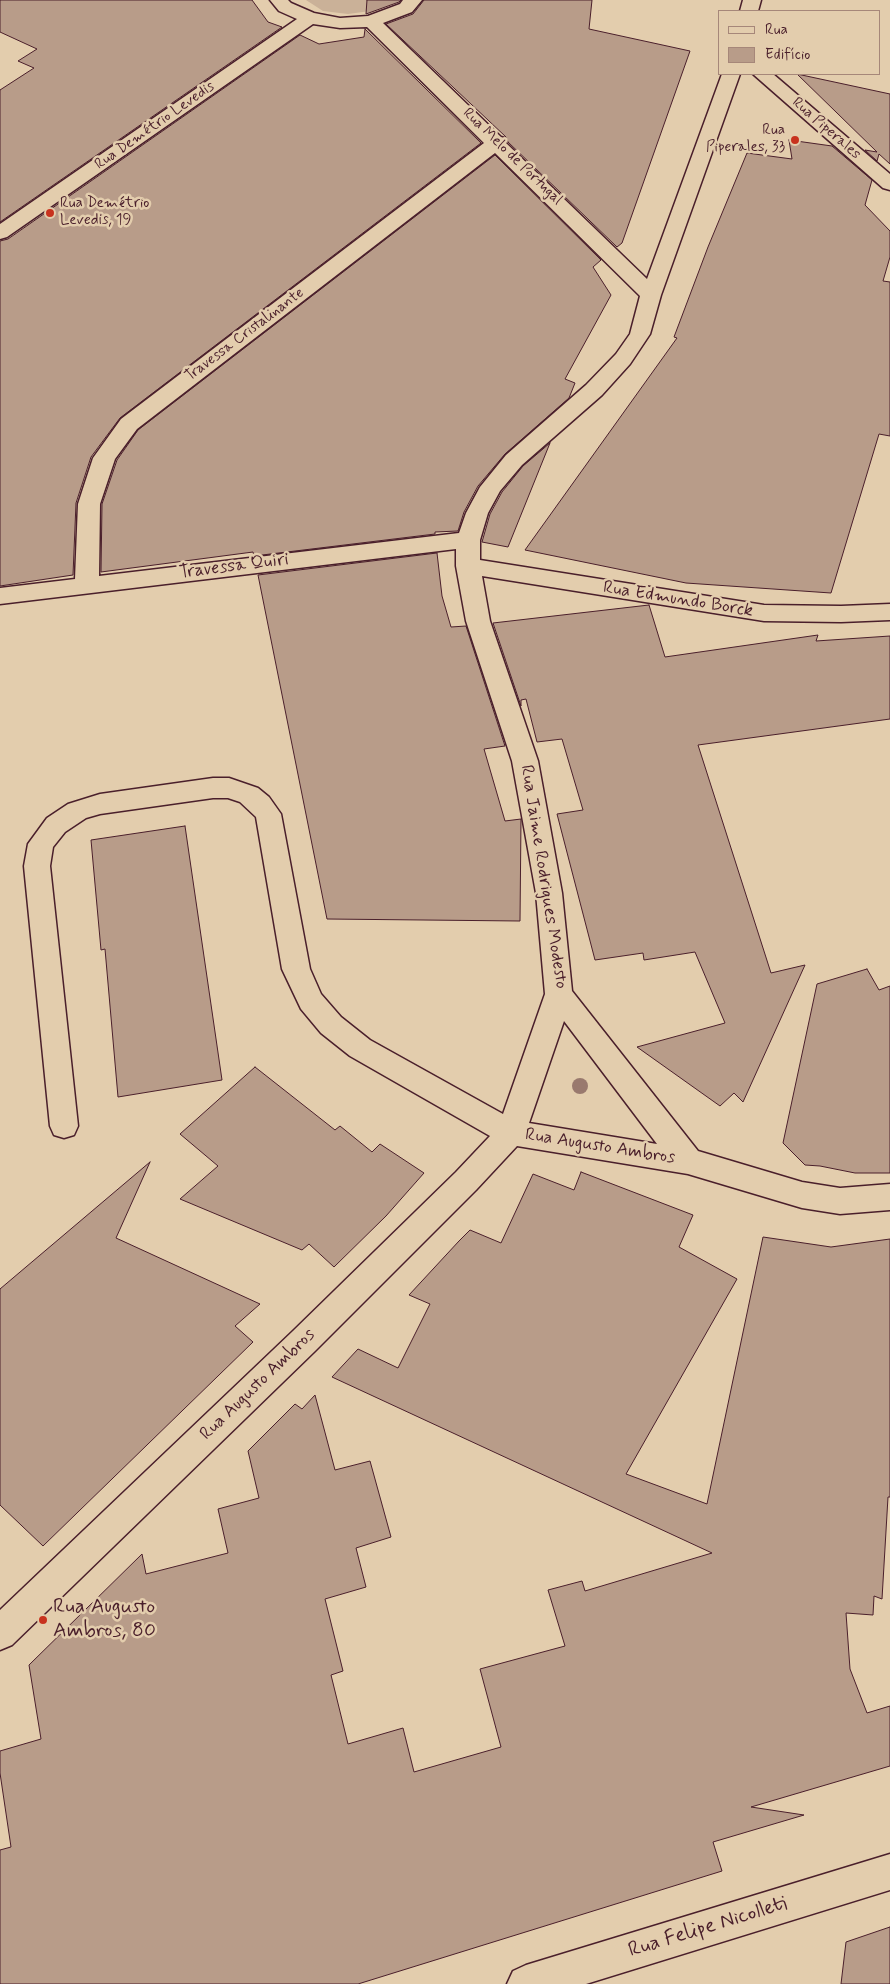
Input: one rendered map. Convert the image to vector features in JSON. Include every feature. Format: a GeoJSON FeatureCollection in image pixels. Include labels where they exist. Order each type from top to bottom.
{"type":"FeatureCollection","features":[{"type":"Feature","properties":{"kind":"street"},"geometry":{"type":"LineString","coordinates":[[279,0],[285,7],[310,18],[340,23],[371,20],[406,8],[412,0]]}},
{"type":"Feature","properties":{"kind":"street","name":"Rua Demétrio Levedis"},"geometry":{"type":"LineString","coordinates":[[0,233],[310,18]]}},
{"type":"Feature","properties":{"kind":"street","name":"Rua Melo de Portugal"},"geometry":{"type":"LineString","coordinates":[[371,20],[651,295]]}},
{"type":"Feature","properties":{"kind":"street","name":"Rua Jaime Rodrigues Modesto"},"geometry":{"type":"LineString","coordinates":[[688,1161],[559,994],[549,894],[525,761],[478,622],[468,566],[468,540],[476,513],[491,486],[514,460],[558,423],[624,359],[640,334],[651,295],[731,75]]}},
{"type":"Feature","properties":{"kind":"street","name":"Rua Piperales"},"geometry":{"type":"LineString","coordinates":[[763,75],[890,184]]}},
{"type":"Feature","properties":{"kind":"street","name":"Travessa Cristalinante"},"geometry":{"type":"LineString","coordinates":[[87,585],[89,504],[104,458],[129,424],[497,142]]}},
{"type":"Feature","properties":{"kind":"street","name":"Travessa Quiri"},"geometry":{"type":"LineString","coordinates":[[0,596],[468,540]]}},
{"type":"Feature","properties":{"kind":"street","name":"Rua Edmundo Borck"},"geometry":{"type":"LineString","coordinates":[[468,566],[764,613],[841,614],[890,612]]}},
{"type":"Feature","properties":{"kind":"street"},"geometry":{"type":"LineString","coordinates":[[64,1126],[37,866],[41,844],[56,825],[77,811],[100,804],[213,788],[229,788],[249,795],[268,814],[296,970],[311,1002],[326,1019],[360,1048],[511,1133]]}},
{"type":"Feature","properties":{"kind":"street","name":"Rua Augusto Ambros"},"geometry":{"type":"LineString","coordinates":[[0,1632],[304,1341],[466,1181],[511,1133],[559,994]]}},
{"type":"Feature","properties":{"kind":"street","name":"Rua Augusto Ambros"},"geometry":{"type":"LineString","coordinates":[[511,1133],[688,1161]]}},
{"type":"Feature","properties":{"kind":"street"},"geometry":{"type":"LineString","coordinates":[[688,1161],[802,1195],[840,1201],[890,1197]]}},
{"type":"Feature","properties":{"kind":"street","name":"Rua Felipe Nicolleti"},"geometry":{"type":"LineString","coordinates":[[526,1984],[890,1872]]}},
{"type":"Feature","properties":{"kind":"shaded area"},"geometry":{"type":"Polygon","coordinates":[[[306,0],[383,0],[370,11],[348,14],[323,11],[306,0]]]}},
{"type":"Feature","properties":{"kind":"building"},"geometry":{"type":"Polygon","coordinates":[[[0,0],[252,0],[268,22],[282,27],[0,222],[0,90],[34,68],[18,61],[37,49],[0,32],[0,0]]]}},
{"type":"Feature","properties":{"kind":"building"},"geometry":{"type":"Polygon","coordinates":[[[367,0],[401,0],[366,14],[367,0]]]}},
{"type":"Feature","properties":{"kind":"building"},"geometry":{"type":"Polygon","coordinates":[[[424,0],[592,0],[589,29],[690,51],[622,243],[617,247],[508,142],[506,137],[386,24],[413,14],[424,0]]]}},
{"type":"Feature","properties":{"kind":"building"},"geometry":{"type":"Polygon","coordinates":[[[365,29],[481,143],[120,418],[91,457],[76,503],[73,575],[0,586],[0,241],[8,239],[300,35],[319,44],[364,37],[365,29]]]}},
{"type":"Feature","properties":{"kind":"building"},"geometry":{"type":"Polygon","coordinates":[[[798,75],[890,94],[890,164],[879,154],[877,161],[865,150],[877,152],[798,75]]]}},
{"type":"Feature","properties":{"kind":"building"},"geometry":{"type":"Polygon","coordinates":[[[789,140],[832,146],[872,180],[865,205],[890,231],[890,257],[883,281],[890,282],[890,436],[879,434],[831,593],[686,583],[525,550],[677,338],[674,337],[708,247],[747,153],[792,159],[789,140]]]}},
{"type":"Feature","properties":{"kind":"building"},"geometry":{"type":"Polygon","coordinates":[[[495,155],[601,260],[593,267],[611,295],[565,379],[575,383],[569,398],[505,454],[478,486],[464,512],[458,531],[435,532],[435,534],[254,556],[253,552],[101,572],[102,504],[117,460],[138,430],[495,155]]]}},
{"type":"Feature","properties":{"kind":"building"},"geometry":{"type":"Polygon","coordinates":[[[550,443],[508,547],[482,542],[490,514],[502,492],[523,466],[550,443]]]}},
{"type":"Feature","properties":{"kind":"building"},"geometry":{"type":"Polygon","coordinates":[[[437,553],[442,596],[451,627],[466,626],[505,746],[484,749],[505,821],[521,819],[520,921],[327,919],[258,575],[437,553]]]}},
{"type":"Feature","properties":{"kind":"building"},"geometry":{"type":"Polygon","coordinates":[[[649,605],[665,657],[818,635],[816,641],[890,636],[890,719],[698,745],[771,973],[805,965],[743,1102],[734,1093],[720,1106],[637,1047],[725,1023],[695,952],[644,960],[643,953],[595,960],[557,814],[583,810],[562,739],[537,742],[526,699],[521,700],[521,706],[493,623],[649,605]]]}},
{"type":"Feature","properties":{"kind":"building"},"geometry":{"type":"Polygon","coordinates":[[[185,826],[222,1080],[118,1097],[105,949],[101,950],[91,840],[185,826]]]}},
{"type":"Feature","properties":{"kind":"building"},"geometry":{"type":"Polygon","coordinates":[[[867,969],[879,990],[890,986],[890,1173],[855,1173],[805,1165],[783,1143],[817,984],[867,969]]]}},
{"type":"Feature","properties":{"kind":"building"},"geometry":{"type":"Polygon","coordinates":[[[255,1067],[335,1130],[340,1126],[372,1152],[380,1144],[424,1173],[386,1216],[334,1267],[309,1244],[302,1250],[180,1199],[218,1166],[180,1134],[255,1067]]]}},
{"type":"Feature","properties":{"kind":"building"},"geometry":{"type":"Polygon","coordinates":[[[150,1162],[116,1238],[260,1304],[235,1326],[253,1342],[43,1546],[0,1505],[0,1289],[150,1162]]]}},
{"type":"Feature","properties":{"kind":"building"},"geometry":{"type":"Polygon","coordinates":[[[581,1172],[693,1215],[679,1247],[737,1279],[626,1474],[707,1504],[763,1237],[831,1247],[890,1239],[890,1497],[888,1497],[882,1599],[874,1596],[873,1615],[846,1613],[850,1669],[867,1713],[890,1706],[890,1766],[751,1807],[804,1815],[713,1842],[722,1871],[358,1984],[0,1984],[0,1850],[11,1847],[0,1773],[0,1751],[41,1739],[29,1665],[142,1554],[146,1574],[228,1553],[218,1509],[259,1498],[248,1451],[295,1404],[302,1409],[315,1395],[335,1470],[370,1461],[391,1537],[356,1548],[366,1587],[325,1599],[343,1671],[331,1675],[348,1744],[403,1728],[414,1772],[501,1747],[480,1669],[565,1646],[548,1590],[582,1581],[585,1591],[712,1553],[332,1377],[358,1349],[398,1368],[430,1304],[409,1295],[459,1241],[470,1230],[501,1243],[533,1174],[574,1190],[581,1172]]]}},
{"type":"Feature","properties":{"kind":"building"},"geometry":{"type":"Polygon","coordinates":[[[890,1927],[890,1984],[841,1984],[846,1942],[890,1927]]]}},
{"type":"Feature","properties":{"kind":"place","name":"Rua Piperales, 33"},"geometry":{"type":"Point","coordinates":[795,140]}},
{"type":"Feature","properties":{"kind":"place","name":"Rua Demétrio Levedis, 19"},"geometry":{"type":"Point","coordinates":[50,213]}},
{"type":"Feature","properties":{"kind":"place","name":"Rua Augusto Ambros, 80"},"geometry":{"type":"Point","coordinates":[43,1620]}}]}
